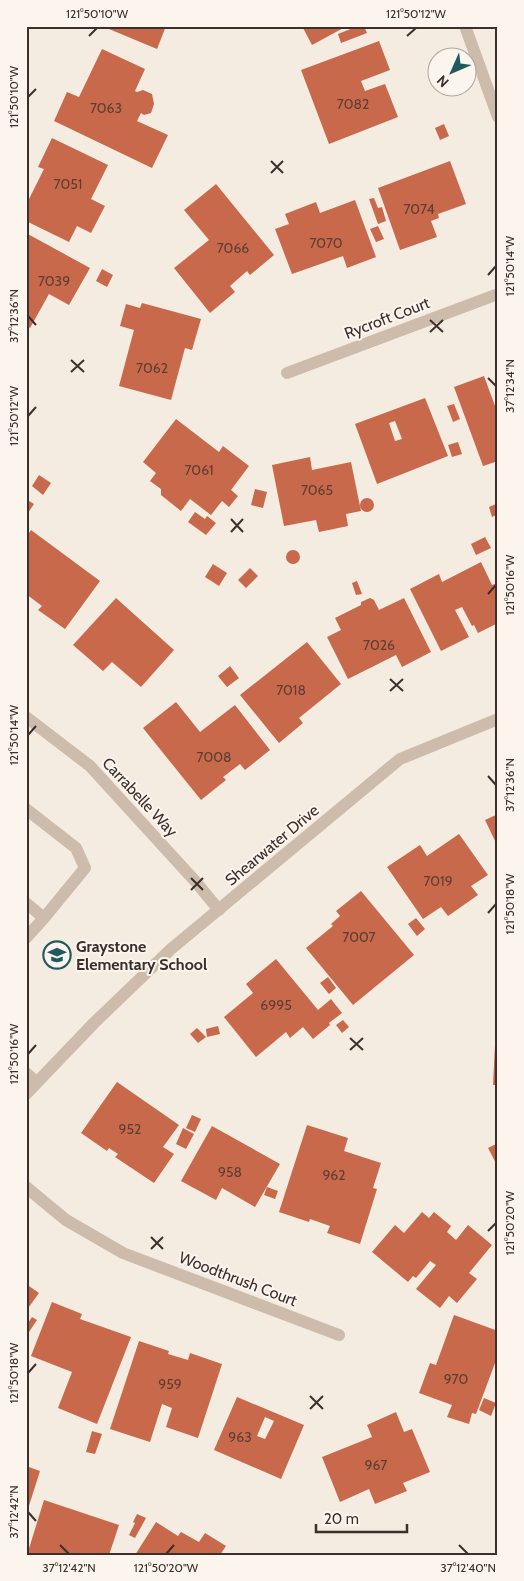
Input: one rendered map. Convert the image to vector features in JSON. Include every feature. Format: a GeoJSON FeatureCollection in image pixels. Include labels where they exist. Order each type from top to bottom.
{"type":"FeatureCollection","features":[{"type":"Feature","properties":{"kind":"street"},"geometry":{"type":"LineString","coordinates":[[465,26],[498,117]]}},
{"type":"Feature","properties":{"kind":"street","name":"Rycroft Court"},"geometry":{"type":"LineString","coordinates":[[288,373],[498,294]]}},
{"type":"Feature","properties":{"kind":"street","name":"Carrabelle Way"},"geometry":{"type":"LineString","coordinates":[[26,716],[90,766],[195,880],[220,910]]}},
{"type":"Feature","properties":{"kind":"street","name":"Shearwater Drive"},"geometry":{"type":"LineString","coordinates":[[26,1094],[94,1023],[171,949],[400,759],[498,719]]}},
{"type":"Feature","properties":{"kind":"street"},"geometry":{"type":"LineString","coordinates":[[26,809],[76,848],[85,868],[26,938]]}},
{"type":"Feature","properties":{"kind":"street"},"geometry":{"type":"LineString","coordinates":[[26,903],[44,918]]}},
{"type":"Feature","properties":{"kind":"street"},"geometry":{"type":"LineString","coordinates":[[26,1073],[36,1082]]}},
{"type":"Feature","properties":{"kind":"street","name":"Woodthrush Court"},"geometry":{"type":"LineString","coordinates":[[26,1187],[66,1220],[123,1253],[339,1335]]}},
{"type":"Feature","properties":{"kind":"building"},"geometry":{"type":"Polygon","coordinates":[[[110,26],[166,26],[157,49],[109,29],[110,26]]]}},
{"type":"Feature","properties":{"kind":"building"},"geometry":{"type":"Polygon","coordinates":[[[302,26],[347,26],[312,45],[302,26]]]}},
{"type":"Feature","properties":{"kind":"building"},"geometry":{"type":"Polygon","coordinates":[[[358,26],[364,26],[367,33],[341,43],[338,34],[358,26]]]}},
{"type":"Feature","properties":{"kind":"building"},"geometry":{"type":"Polygon","coordinates":[[[379,41],[390,70],[361,81],[365,91],[385,84],[398,117],[329,144],[301,70],[379,41]]]}},
{"type":"Feature","properties":{"kind":"building"},"geometry":{"type":"Polygon","coordinates":[[[102,49],[145,69],[135,91],[143,90],[152,94],[154,104],[151,113],[144,115],[141,113],[137,121],[168,135],[152,168],[54,121],[67,92],[79,97],[102,49]]]}},
{"type":"Feature","properties":{"kind":"building"},"geometry":{"type":"Polygon","coordinates":[[[444,124],[449,136],[440,140],[435,128],[444,124]]]}},
{"type":"Feature","properties":{"kind":"building"},"geometry":{"type":"Polygon","coordinates":[[[52,138],[108,165],[91,199],[105,206],[91,233],[77,226],[69,242],[26,221],[26,205],[44,169],[38,167],[52,138]]]}},
{"type":"Feature","properties":{"kind":"building"},"geometry":{"type":"Polygon","coordinates":[[[450,161],[466,204],[438,214],[439,218],[431,221],[437,237],[400,250],[378,188],[450,161]]]}},
{"type":"Feature","properties":{"kind":"building"},"geometry":{"type":"Polygon","coordinates":[[[216,184],[274,255],[250,275],[247,271],[230,286],[235,292],[210,313],[174,268],[209,240],[184,210],[216,184]]]}},
{"type":"Feature","properties":{"kind":"building"},"geometry":{"type":"Polygon","coordinates":[[[374,198],[378,208],[382,207],[386,221],[378,224],[369,199],[374,198]]]}},
{"type":"Feature","properties":{"kind":"building"},"geometry":{"type":"Polygon","coordinates":[[[355,200],[376,257],[347,268],[343,256],[292,274],[275,229],[289,224],[285,214],[316,202],[320,213],[355,200]]]}},
{"type":"Feature","properties":{"kind":"building"},"geometry":{"type":"Polygon","coordinates":[[[378,226],[384,239],[376,242],[370,229],[378,226]]]}},
{"type":"Feature","properties":{"kind":"building"},"geometry":{"type":"Polygon","coordinates":[[[26,233],[90,268],[69,305],[49,294],[30,328],[26,326],[26,233]]]}},
{"type":"Feature","properties":{"kind":"building"},"geometry":{"type":"Polygon","coordinates":[[[102,269],[113,275],[107,287],[96,281],[102,269]]]}},
{"type":"Feature","properties":{"kind":"building"},"geometry":{"type":"Polygon","coordinates":[[[142,303],[201,319],[192,350],[185,348],[171,400],[119,386],[134,330],[120,326],[126,304],[140,308],[142,303]]]}},
{"type":"Feature","properties":{"kind":"building"},"geometry":{"type":"Polygon","coordinates":[[[484,376],[495,406],[498,404],[498,461],[483,466],[454,387],[484,376]]]}},
{"type":"Feature","properties":{"kind":"building"},"geometry":{"type":"Polygon","coordinates":[[[425,398],[448,456],[377,484],[355,424],[425,398]],[[395,421],[389,423],[395,441],[402,439],[395,421]]]}},
{"type":"Feature","properties":{"kind":"building"},"geometry":{"type":"Polygon","coordinates":[[[454,404],[460,419],[453,422],[447,406],[454,404]]]}},
{"type":"Feature","properties":{"kind":"building"},"geometry":{"type":"Polygon","coordinates":[[[176,419],[219,452],[223,446],[249,466],[231,490],[238,496],[229,507],[222,501],[211,515],[190,499],[181,511],[161,495],[161,489],[150,481],[156,473],[143,462],[176,419]]]}},
{"type":"Feature","properties":{"kind":"building"},"geometry":{"type":"Polygon","coordinates":[[[458,442],[462,454],[452,457],[448,445],[458,442]]]}},
{"type":"Feature","properties":{"kind":"building"},"geometry":{"type":"Polygon","coordinates":[[[310,457],[312,470],[351,462],[361,511],[346,514],[348,526],[319,532],[316,520],[284,526],[272,465],[310,457]]]}},
{"type":"Feature","properties":{"kind":"building"},"geometry":{"type":"Polygon","coordinates":[[[39,475],[51,483],[43,495],[32,486],[39,475]]]}},
{"type":"Feature","properties":{"kind":"building"},"geometry":{"type":"Polygon","coordinates":[[[255,489],[267,492],[263,508],[251,505],[255,489]]]}},
{"type":"Feature","properties":{"kind":"building"},"geometry":{"type":"Polygon","coordinates":[[[367,498],[372,500],[374,505],[372,510],[367,512],[362,510],[360,505],[362,500],[367,498]]]}},
{"type":"Feature","properties":{"kind":"building"},"geometry":{"type":"Polygon","coordinates":[[[26,499],[34,504],[26,516],[26,499]]]}},
{"type":"Feature","properties":{"kind":"building"},"geometry":{"type":"Polygon","coordinates":[[[496,504],[498,514],[492,517],[489,507],[496,504]]]}},
{"type":"Feature","properties":{"kind":"building"},"geometry":{"type":"Polygon","coordinates":[[[195,512],[205,519],[207,516],[216,523],[206,535],[188,522],[195,512]]]}},
{"type":"Feature","properties":{"kind":"building"},"geometry":{"type":"Polygon","coordinates":[[[31,530],[100,581],[65,629],[38,610],[42,606],[26,594],[26,537],[31,530]]]}},
{"type":"Feature","properties":{"kind":"building"},"geometry":{"type":"Polygon","coordinates":[[[485,537],[491,548],[476,555],[471,544],[485,537]]]}},
{"type":"Feature","properties":{"kind":"building"},"geometry":{"type":"Polygon","coordinates":[[[290,550],[296,550],[300,557],[296,564],[290,564],[286,560],[286,554],[290,550]]]}},
{"type":"Feature","properties":{"kind":"building"},"geometry":{"type":"Polygon","coordinates":[[[481,562],[492,585],[498,583],[498,623],[478,633],[462,607],[455,610],[469,637],[441,651],[410,589],[439,574],[442,582],[481,562]]]}},
{"type":"Feature","properties":{"kind":"building"},"geometry":{"type":"Polygon","coordinates":[[[213,564],[227,573],[219,586],[205,577],[213,564]]]}},
{"type":"Feature","properties":{"kind":"building"},"geometry":{"type":"Polygon","coordinates":[[[250,568],[258,576],[246,588],[238,580],[250,568]]]}},
{"type":"Feature","properties":{"kind":"building"},"geometry":{"type":"Polygon","coordinates":[[[357,581],[362,594],[356,595],[352,583],[357,581]]]}},
{"type":"Feature","properties":{"kind":"building"},"geometry":{"type":"Polygon","coordinates":[[[116,598],[174,650],[141,687],[112,662],[103,671],[73,645],[116,598]]]}},
{"type":"Feature","properties":{"kind":"building"},"geometry":{"type":"Polygon","coordinates":[[[370,598],[374,600],[379,610],[404,598],[431,652],[402,667],[396,655],[348,679],[327,637],[341,630],[335,618],[361,605],[361,602],[370,598]]]}},
{"type":"Feature","properties":{"kind":"building"},"geometry":{"type":"Polygon","coordinates":[[[307,642],[341,684],[299,718],[303,723],[279,743],[240,695],[307,642]]]}},
{"type":"Feature","properties":{"kind":"building"},"geometry":{"type":"Polygon","coordinates":[[[230,666],[239,678],[227,687],[218,676],[230,666]]]}},
{"type":"Feature","properties":{"kind":"building"},"geometry":{"type":"Polygon","coordinates":[[[176,702],[200,732],[235,705],[270,750],[245,770],[240,764],[223,777],[226,780],[201,800],[143,728],[176,702]]]}},
{"type":"Feature","properties":{"kind":"building"},"geometry":{"type":"Polygon","coordinates":[[[498,814],[498,847],[485,820],[498,814]]]}},
{"type":"Feature","properties":{"kind":"building"},"geometry":{"type":"Polygon","coordinates":[[[459,834],[488,875],[471,886],[478,895],[448,916],[441,907],[423,919],[387,867],[420,845],[427,856],[459,834]]]}},
{"type":"Feature","properties":{"kind":"building"},"geometry":{"type":"Polygon","coordinates":[[[361,891],[414,955],[353,1005],[306,948],[333,926],[331,924],[340,916],[336,911],[361,891]]]}},
{"type":"Feature","properties":{"kind":"building"},"geometry":{"type":"Polygon","coordinates":[[[416,918],[425,929],[417,936],[408,924],[416,918]]]}},
{"type":"Feature","properties":{"kind":"building"},"geometry":{"type":"Polygon","coordinates":[[[276,959],[318,1010],[331,999],[342,1013],[313,1039],[303,1027],[290,1038],[286,1032],[256,1057],[224,1017],[253,993],[246,984],[276,959]]]}},
{"type":"Feature","properties":{"kind":"building"},"geometry":{"type":"Polygon","coordinates":[[[328,977],[336,988],[329,994],[320,983],[328,977]]]}},
{"type":"Feature","properties":{"kind":"building"},"geometry":{"type":"Polygon","coordinates":[[[343,1020],[349,1027],[342,1033],[336,1025],[343,1020]]]}},
{"type":"Feature","properties":{"kind":"building"},"geometry":{"type":"Polygon","coordinates":[[[496,1025],[498,1025],[498,1085],[493,1085],[496,1025]]]}},
{"type":"Feature","properties":{"kind":"building"},"geometry":{"type":"Polygon","coordinates":[[[218,1026],[220,1034],[207,1037],[206,1029],[218,1026]]]}},
{"type":"Feature","properties":{"kind":"building"},"geometry":{"type":"Polygon","coordinates":[[[197,1028],[206,1037],[198,1043],[190,1034],[197,1028]]]}},
{"type":"Feature","properties":{"kind":"building"},"geometry":{"type":"Polygon","coordinates":[[[117,1082],[179,1125],[163,1147],[174,1154],[154,1183],[115,1157],[118,1154],[109,1148],[107,1151],[81,1133],[117,1082]]]}},
{"type":"Feature","properties":{"kind":"building"},"geometry":{"type":"Polygon","coordinates":[[[192,1115],[201,1119],[195,1132],[186,1128],[192,1115]]]}},
{"type":"Feature","properties":{"kind":"building"},"geometry":{"type":"Polygon","coordinates":[[[307,1125],[348,1138],[344,1151],[381,1163],[373,1188],[377,1189],[360,1244],[327,1233],[330,1226],[310,1219],[309,1222],[279,1212],[307,1125]]]}},
{"type":"Feature","properties":{"kind":"building"},"geometry":{"type":"Polygon","coordinates":[[[212,1126],[280,1164],[255,1207],[222,1188],[216,1200],[181,1181],[212,1126]]]}},
{"type":"Feature","properties":{"kind":"building"},"geometry":{"type":"Polygon","coordinates":[[[183,1128],[194,1134],[186,1149],[176,1144],[183,1128]]]}},
{"type":"Feature","properties":{"kind":"building"},"geometry":{"type":"Polygon","coordinates":[[[498,1143],[498,1167],[488,1148],[498,1143]]]}},
{"type":"Feature","properties":{"kind":"building"},"geometry":{"type":"Polygon","coordinates":[[[267,1187],[278,1191],[275,1199],[264,1195],[267,1187]]]}},
{"type":"Feature","properties":{"kind":"building"},"geometry":{"type":"Polygon","coordinates":[[[422,1212],[429,1218],[434,1212],[451,1226],[447,1232],[456,1240],[468,1225],[492,1245],[469,1273],[477,1279],[457,1303],[449,1296],[440,1308],[416,1289],[436,1265],[430,1261],[416,1278],[413,1276],[408,1282],[372,1252],[395,1225],[404,1233],[422,1212]]]}},
{"type":"Feature","properties":{"kind":"building"},"geometry":{"type":"Polygon","coordinates":[[[26,1284],[39,1293],[26,1311],[26,1284]]]}},
{"type":"Feature","properties":{"kind":"building"},"geometry":{"type":"Polygon","coordinates":[[[52,1302],[82,1314],[80,1319],[131,1337],[97,1424],[58,1408],[72,1372],[31,1356],[52,1302]]]}},
{"type":"Feature","properties":{"kind":"building"},"geometry":{"type":"Polygon","coordinates":[[[454,1315],[498,1331],[498,1355],[476,1414],[472,1413],[469,1424],[447,1417],[452,1405],[419,1393],[430,1363],[436,1365],[454,1315]]]}},
{"type":"Feature","properties":{"kind":"building"},"geometry":{"type":"Polygon","coordinates":[[[32,1317],[37,1320],[29,1332],[26,1330],[26,1326],[32,1317]]]}},
{"type":"Feature","properties":{"kind":"building"},"geometry":{"type":"Polygon","coordinates":[[[139,1341],[169,1351],[168,1354],[188,1360],[190,1353],[222,1364],[198,1438],[166,1427],[172,1408],[162,1404],[150,1442],[110,1429],[139,1341]]]}},
{"type":"Feature","properties":{"kind":"building"},"geometry":{"type":"Polygon","coordinates":[[[237,1397],[304,1425],[281,1479],[214,1450],[237,1397]],[[265,1417],[257,1436],[265,1439],[274,1421],[265,1417]]]}},
{"type":"Feature","properties":{"kind":"building"},"geometry":{"type":"Polygon","coordinates":[[[484,1398],[496,1403],[491,1416],[479,1410],[484,1398]]]}},
{"type":"Feature","properties":{"kind":"building"},"geometry":{"type":"Polygon","coordinates":[[[396,1412],[404,1432],[412,1429],[430,1472],[403,1483],[407,1491],[375,1504],[369,1489],[340,1502],[322,1457],[372,1437],[367,1425],[396,1412]]]}},
{"type":"Feature","properties":{"kind":"building"},"geometry":{"type":"Polygon","coordinates":[[[92,1431],[102,1434],[95,1454],[86,1452],[92,1431]]]}},
{"type":"Feature","properties":{"kind":"building"},"geometry":{"type":"Polygon","coordinates":[[[26,1466],[40,1471],[27,1512],[26,1512],[26,1466]]]}},
{"type":"Feature","properties":{"kind":"building"},"geometry":{"type":"Polygon","coordinates":[[[44,1500],[119,1525],[109,1555],[27,1555],[44,1500]]]}},
{"type":"Feature","properties":{"kind":"building"},"geometry":{"type":"Polygon","coordinates":[[[137,1514],[146,1518],[135,1538],[129,1535],[137,1514]]]}},
{"type":"Feature","properties":{"kind":"building"},"geometry":{"type":"Polygon","coordinates":[[[156,1522],[178,1536],[181,1532],[199,1542],[205,1533],[226,1546],[220,1555],[135,1555],[156,1522]]]}},
{"type":"Feature","properties":{"kind":"place","name":"Graystone Elementary School"},"geometry":{"type":"Point","coordinates":[57,955]}}]}
